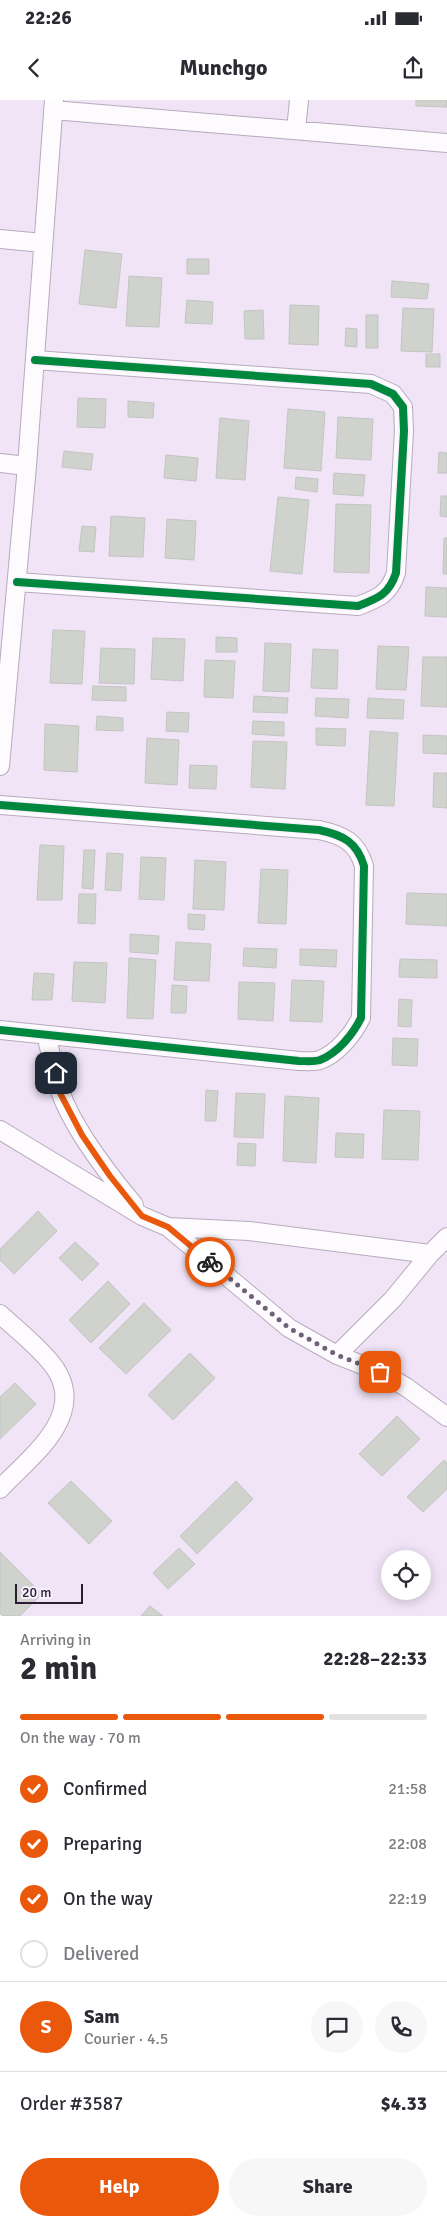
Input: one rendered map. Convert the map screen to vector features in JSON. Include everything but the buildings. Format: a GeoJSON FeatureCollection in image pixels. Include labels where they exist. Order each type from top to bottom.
{"type":"FeatureCollection","features":[{"type":"Feature","properties":{"kind":"street"},"geometry":{"type":"LineString","coordinates":[[296,130],[299,100]]}},
{"type":"Feature","properties":{"kind":"street"},"geometry":{"type":"LineString","coordinates":[[0,766],[3,693],[17,582],[54,105],[296,130],[447,143]]}},
{"type":"Feature","properties":{"kind":"street"},"geometry":{"type":"LineString","coordinates":[[0,239],[43,243]]}},
{"type":"Feature","properties":{"kind":"street"},"geometry":{"type":"LineString","coordinates":[[17,582],[358,606],[377,599],[391,587],[396,573],[404,431],[402,407],[393,394],[371,384],[35,360]]}},
{"type":"Feature","properties":{"kind":"street"},"geometry":{"type":"LineString","coordinates":[[0,463],[27,466]]}},
{"type":"Feature","properties":{"kind":"street"},"geometry":{"type":"LineString","coordinates":[[0,805],[319,830],[336,833],[348,840],[360,853],[364,866],[361,1018],[353,1034],[336,1049],[319,1060],[299,1061],[0,1030]]}},
{"type":"Feature","properties":{"kind":"street"},"geometry":{"type":"LineString","coordinates":[[46,1035],[60,1093],[82,1135],[110,1176],[142,1216]]}},
{"type":"Feature","properties":{"kind":"street"},"geometry":{"type":"LineString","coordinates":[[0,1130],[142,1216],[168,1227],[289,1328],[337,1355],[380,1372],[406,1387],[447,1418]]}},
{"type":"Feature","properties":{"kind":"street"},"geometry":{"type":"LineString","coordinates":[[168,1227],[258,1232],[430,1254]]}},
{"type":"Feature","properties":{"kind":"street"},"geometry":{"type":"LineString","coordinates":[[337,1355],[393,1299],[430,1254],[447,1237]]}},
{"type":"Feature","properties":{"kind":"street"},"geometry":{"type":"LineString","coordinates":[[0,1314],[51,1363],[59,1374],[66,1396],[63,1412],[56,1429],[0,1489]]}},
{"type":"Feature","properties":{"kind":"cycle path"},"geometry":{"type":"LineString","coordinates":[[17,582],[358,606],[386,591],[396,573],[404,431],[403,407],[393,394],[371,384],[35,360]]}},
{"type":"Feature","properties":{"kind":"cycle path"},"geometry":{"type":"LineString","coordinates":[[0,805],[319,830],[335,834],[348,841],[357,851],[364,866],[361,1018],[344,1042],[327,1057],[320,1060],[299,1061],[0,1030]]}},
{"type":"Feature","properties":{"kind":"way so far"},"geometry":{"type":"LineString","coordinates":[[210,1262],[289,1328],[337,1355],[380,1372]]}},
{"type":"Feature","properties":{"kind":"route"},"geometry":{"type":"LineString","coordinates":[[56,1073],[60,1093],[82,1135],[110,1176],[142,1216],[168,1227],[210,1262]]}}]}
